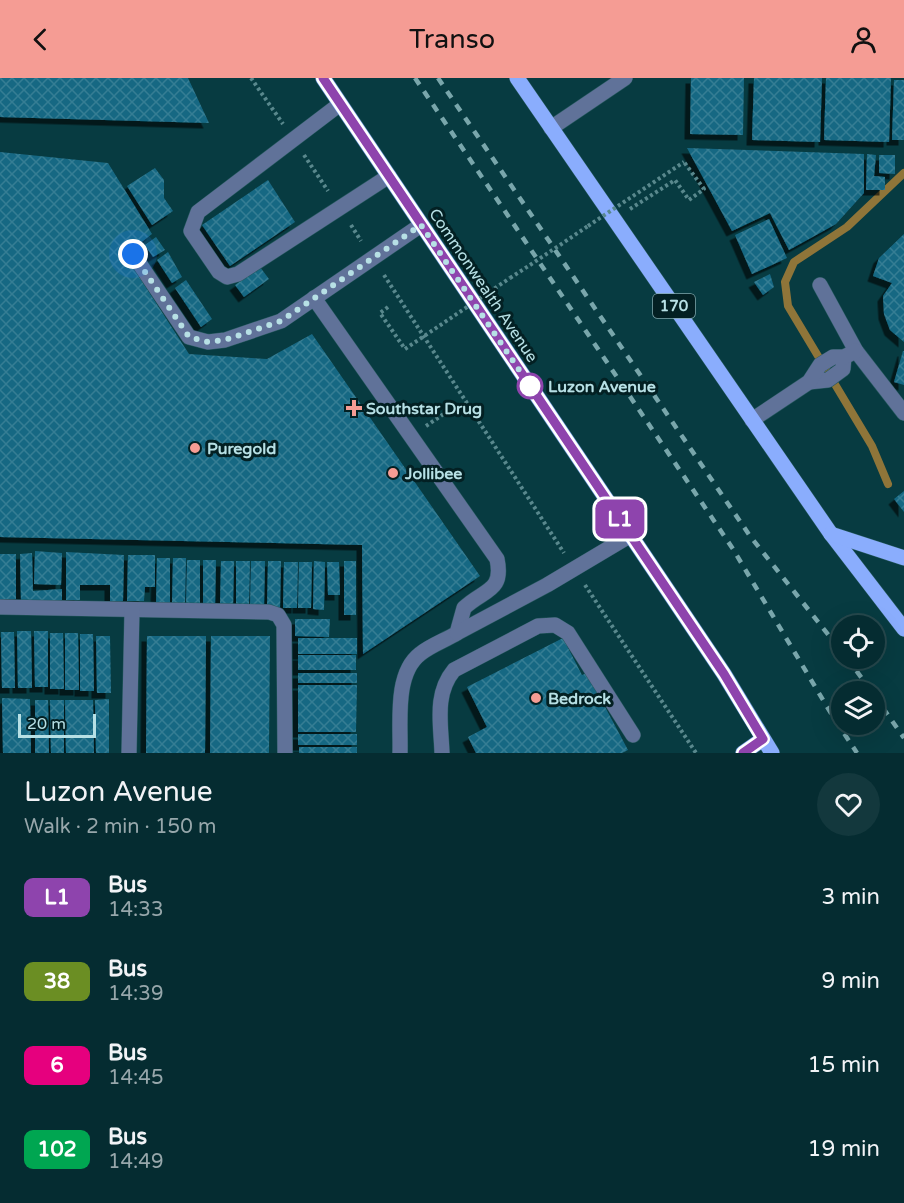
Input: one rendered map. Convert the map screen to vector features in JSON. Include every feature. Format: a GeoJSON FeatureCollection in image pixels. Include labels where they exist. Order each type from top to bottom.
{"type":"FeatureCollection","features":[{"type":"Feature","properties":{"kind":"main road","name":"Commonwealth Avenue"},"geometry":{"type":"LineString","coordinates":[[323,78],[724,674],[772,753]]}},
{"type":"Feature","properties":{"kind":"main road","name":"170"},"geometry":{"type":"LineString","coordinates":[[517,78],[831,534],[904,629]]}},
{"type":"Feature","properties":{"kind":"main road"},"geometry":{"type":"LineString","coordinates":[[831,534],[904,558]]}},
{"type":"Feature","properties":{"kind":"main road"},"geometry":{"type":"LineString","coordinates":[[743,753],[763,739]]}},
{"type":"Feature","properties":{"kind":"street"},"geometry":{"type":"LineString","coordinates":[[551,128],[625,78]]}},
{"type":"Feature","properties":{"kind":"street"},"geometry":{"type":"LineString","coordinates":[[340,104],[198,212],[192,231],[219,272],[227,278],[238,274],[389,176]]}},
{"type":"Feature","properties":{"kind":"street"},"geometry":{"type":"LineString","coordinates":[[133,254],[189,337],[208,342],[225,340],[281,321],[421,225]]}},
{"type":"Feature","properties":{"kind":"street"},"geometry":{"type":"LineString","coordinates":[[820,285],[844,358],[904,413]]}},
{"type":"Feature","properties":{"kind":"street"},"geometry":{"type":"LineString","coordinates":[[314,298],[497,559],[500,573],[495,586],[464,608],[458,633]]}},
{"type":"Feature","properties":{"kind":"street"},"geometry":{"type":"LineString","coordinates":[[752,420],[809,382],[820,365],[844,358]]}},
{"type":"Feature","properties":{"kind":"street"},"geometry":{"type":"LineString","coordinates":[[809,382],[828,380],[844,358]]}},
{"type":"Feature","properties":{"kind":"street"},"geometry":{"type":"LineString","coordinates":[[400,753],[402,692],[407,670],[419,654],[631,535]]}},
{"type":"Feature","properties":{"kind":"street"},"geometry":{"type":"LineString","coordinates":[[0,607],[269,612],[278,615],[284,626],[285,753]]}},
{"type":"Feature","properties":{"kind":"street"},"geometry":{"type":"LineString","coordinates":[[129,753],[132,610]]}},
{"type":"Feature","properties":{"kind":"street"},"geometry":{"type":"LineString","coordinates":[[442,753],[440,693],[445,681],[454,670],[538,626],[555,625],[568,633],[633,735]]}},
{"type":"Feature","properties":{"kind":"path"},"geometry":{"type":"LineString","coordinates":[[251,78],[339,207],[696,753]]}},
{"type":"Feature","properties":{"kind":"path"},"geometry":{"type":"LineString","coordinates":[[388,307],[380,313],[405,349],[684,162],[704,189],[689,200],[675,180],[614,219]]}},
{"type":"Feature","properties":{"kind":"path"},"geometry":{"type":"LineString","coordinates":[[410,436],[454,407]]}},
{"type":"Feature","properties":{"kind":"building"},"geometry":{"type":"Polygon","coordinates":[[[0,78],[188,78],[209,123],[0,117],[0,78]]]}},
{"type":"Feature","properties":{"kind":"building"},"geometry":{"type":"Polygon","coordinates":[[[691,78],[744,78],[743,135],[690,134],[691,78]]]}},
{"type":"Feature","properties":{"kind":"building"},"geometry":{"type":"Polygon","coordinates":[[[754,78],[822,78],[820,142],[752,140],[754,78]]]}},
{"type":"Feature","properties":{"kind":"building"},"geometry":{"type":"Polygon","coordinates":[[[826,78],[891,78],[889,142],[824,140],[826,78]]]}},
{"type":"Feature","properties":{"kind":"building"},"geometry":{"type":"Polygon","coordinates":[[[894,80],[904,80],[904,140],[892,140],[894,80]]]}},
{"type":"Feature","properties":{"kind":"building"},"geometry":{"type":"Polygon","coordinates":[[[687,148],[864,154],[864,193],[836,224],[789,250],[770,213],[732,231],[687,148]]]}},
{"type":"Feature","properties":{"kind":"building","name":"Puregold"},"geometry":{"type":"Polygon","coordinates":[[[0,152],[108,163],[152,234],[125,255],[189,354],[267,359],[312,334],[480,576],[363,654],[362,545],[0,537],[0,152]]]}},
{"type":"Feature","properties":{"kind":"building"},"geometry":{"type":"Polygon","coordinates":[[[867,154],[876,155],[874,176],[885,177],[885,190],[866,190],[867,154]]]}},
{"type":"Feature","properties":{"kind":"building"},"geometry":{"type":"Polygon","coordinates":[[[879,155],[895,155],[895,174],[879,173],[879,155]]]}},
{"type":"Feature","properties":{"kind":"building"},"geometry":{"type":"Polygon","coordinates":[[[155,168],[164,180],[164,198],[173,211],[152,225],[127,186],[155,168]]]}},
{"type":"Feature","properties":{"kind":"building"},"geometry":{"type":"Polygon","coordinates":[[[268,180],[295,222],[230,266],[202,225],[268,180]]]}},
{"type":"Feature","properties":{"kind":"building"},"geometry":{"type":"Polygon","coordinates":[[[769,219],[787,258],[752,274],[735,235],[769,219]]]}},
{"type":"Feature","properties":{"kind":"building"},"geometry":{"type":"Polygon","coordinates":[[[904,234],[904,342],[890,330],[884,314],[883,296],[892,283],[873,276],[879,258],[904,234]]]}},
{"type":"Feature","properties":{"kind":"building"},"geometry":{"type":"Polygon","coordinates":[[[156,237],[165,250],[153,257],[145,245],[156,237]]]}},
{"type":"Feature","properties":{"kind":"building"},"geometry":{"type":"Polygon","coordinates":[[[168,252],[182,277],[172,283],[157,260],[168,252]]]}},
{"type":"Feature","properties":{"kind":"building"},"geometry":{"type":"Polygon","coordinates":[[[260,267],[269,279],[244,297],[235,285],[260,267]]]}},
{"type":"Feature","properties":{"kind":"building"},"geometry":{"type":"Polygon","coordinates":[[[770,274],[774,287],[763,295],[754,282],[770,274]]]}},
{"type":"Feature","properties":{"kind":"building"},"geometry":{"type":"Polygon","coordinates":[[[186,280],[212,319],[201,327],[175,288],[186,280]]]}},
{"type":"Feature","properties":{"kind":"building"},"geometry":{"type":"Polygon","coordinates":[[[904,351],[904,385],[894,382],[904,351]]]}},
{"type":"Feature","properties":{"kind":"building"},"geometry":{"type":"Polygon","coordinates":[[[904,491],[904,512],[894,499],[904,491]]]}},
{"type":"Feature","properties":{"kind":"building"},"geometry":{"type":"Polygon","coordinates":[[[35,551],[62,553],[61,585],[34,584],[35,551]]]}},
{"type":"Feature","properties":{"kind":"building"},"geometry":{"type":"Polygon","coordinates":[[[66,552],[124,555],[123,601],[110,601],[110,585],[80,585],[80,600],[66,600],[66,552]]]}},
{"type":"Feature","properties":{"kind":"building"},"geometry":{"type":"Polygon","coordinates":[[[32,553],[33,591],[62,589],[62,600],[21,601],[20,554],[32,553]]]}},
{"type":"Feature","properties":{"kind":"building"},"geometry":{"type":"Polygon","coordinates":[[[0,554],[16,554],[16,599],[0,599],[0,554]]]}},
{"type":"Feature","properties":{"kind":"building"},"geometry":{"type":"Polygon","coordinates":[[[128,555],[155,555],[155,587],[145,587],[144,601],[127,601],[128,555]]]}},
{"type":"Feature","properties":{"kind":"building"},"geometry":{"type":"Polygon","coordinates":[[[157,558],[170,558],[170,605],[156,604],[157,558]]]}},
{"type":"Feature","properties":{"kind":"building"},"geometry":{"type":"Polygon","coordinates":[[[173,558],[186,558],[185,605],[172,605],[173,558]]]}},
{"type":"Feature","properties":{"kind":"building"},"geometry":{"type":"Polygon","coordinates":[[[187,560],[200,560],[200,606],[186,606],[187,560]]]}},
{"type":"Feature","properties":{"kind":"building"},"geometry":{"type":"Polygon","coordinates":[[[203,560],[216,560],[215,607],[203,606],[203,560]]]}},
{"type":"Feature","properties":{"kind":"building"},"geometry":{"type":"Polygon","coordinates":[[[221,561],[234,561],[233,608],[220,608],[221,561]]]}},
{"type":"Feature","properties":{"kind":"building"},"geometry":{"type":"Polygon","coordinates":[[[236,561],[250,561],[249,607],[236,607],[236,561]]]}},
{"type":"Feature","properties":{"kind":"building"},"geometry":{"type":"Polygon","coordinates":[[[251,561],[265,561],[264,608],[250,607],[251,561]]]}},
{"type":"Feature","properties":{"kind":"building"},"geometry":{"type":"Polygon","coordinates":[[[268,561],[281,561],[280,608],[267,607],[268,561]]]}},
{"type":"Feature","properties":{"kind":"building"},"geometry":{"type":"Polygon","coordinates":[[[314,561],[325,562],[324,610],[313,609],[314,561]]]}},
{"type":"Feature","properties":{"kind":"building"},"geometry":{"type":"Polygon","coordinates":[[[344,561],[356,561],[356,615],[344,615],[344,561]]]}},
{"type":"Feature","properties":{"kind":"building"},"geometry":{"type":"Polygon","coordinates":[[[284,562],[298,562],[297,608],[283,608],[284,562]]]}},
{"type":"Feature","properties":{"kind":"building"},"geometry":{"type":"Polygon","coordinates":[[[299,562],[312,562],[311,608],[298,608],[299,562]]]}},
{"type":"Feature","properties":{"kind":"building"},"geometry":{"type":"Polygon","coordinates":[[[327,562],[339,562],[340,595],[328,595],[327,562]]]}},
{"type":"Feature","properties":{"kind":"building"},"geometry":{"type":"Polygon","coordinates":[[[295,619],[330,619],[329,637],[295,636],[295,619]]]}},
{"type":"Feature","properties":{"kind":"building"},"geometry":{"type":"Polygon","coordinates":[[[17,631],[31,631],[32,688],[18,688],[17,631]]]}},
{"type":"Feature","properties":{"kind":"building"},"geometry":{"type":"Polygon","coordinates":[[[34,631],[48,631],[48,687],[35,687],[34,631]]]}},
{"type":"Feature","properties":{"kind":"building"},"geometry":{"type":"Polygon","coordinates":[[[1,632],[14,632],[15,688],[2,688],[1,632]]]}},
{"type":"Feature","properties":{"kind":"building"},"geometry":{"type":"Polygon","coordinates":[[[50,633],[63,633],[64,689],[50,689],[50,633]]]}},
{"type":"Feature","properties":{"kind":"building"},"geometry":{"type":"Polygon","coordinates":[[[65,633],[78,633],[79,690],[65,690],[65,633]]]}},
{"type":"Feature","properties":{"kind":"building"},"geometry":{"type":"Polygon","coordinates":[[[80,634],[93,634],[94,691],[80,691],[80,634]]]}},
{"type":"Feature","properties":{"kind":"building"},"geometry":{"type":"Polygon","coordinates":[[[96,636],[110,636],[111,693],[97,693],[96,636]]]}},
{"type":"Feature","properties":{"kind":"building"},"geometry":{"type":"Polygon","coordinates":[[[147,636],[206,636],[205,753],[146,753],[147,636]]]}},
{"type":"Feature","properties":{"kind":"building"},"geometry":{"type":"Polygon","coordinates":[[[211,636],[270,636],[269,753],[210,753],[211,636]]]}},
{"type":"Feature","properties":{"kind":"building"},"geometry":{"type":"Polygon","coordinates":[[[298,638],[357,638],[357,654],[298,654],[298,638]]]}},
{"type":"Feature","properties":{"kind":"building","name":"Bedrock"},"geometry":{"type":"Polygon","coordinates":[[[563,638],[582,675],[587,673],[628,750],[622,753],[476,753],[468,737],[487,727],[467,687],[563,638]]]}},
{"type":"Feature","properties":{"kind":"building"},"geometry":{"type":"Polygon","coordinates":[[[298,655],[356,655],[356,670],[298,670],[298,655]]]}},
{"type":"Feature","properties":{"kind":"building"},"geometry":{"type":"Polygon","coordinates":[[[298,673],[357,673],[357,683],[298,683],[298,673]]]}},
{"type":"Feature","properties":{"kind":"building"},"geometry":{"type":"Polygon","coordinates":[[[298,685],[357,685],[356,732],[298,732],[298,685]]]}},
{"type":"Feature","properties":{"kind":"building"},"geometry":{"type":"Polygon","coordinates":[[[2,698],[30,699],[31,753],[3,753],[2,698]]]}},
{"type":"Feature","properties":{"kind":"building"},"geometry":{"type":"Polygon","coordinates":[[[109,699],[109,753],[96,753],[95,700],[109,699]]]}},
{"type":"Feature","properties":{"kind":"building"},"geometry":{"type":"Polygon","coordinates":[[[35,700],[48,700],[49,753],[35,753],[35,700]]]}},
{"type":"Feature","properties":{"kind":"building"},"geometry":{"type":"Polygon","coordinates":[[[50,700],[64,700],[64,753],[51,753],[50,700]]]}},
{"type":"Feature","properties":{"kind":"building"},"geometry":{"type":"Polygon","coordinates":[[[65,700],[93,700],[94,753],[66,753],[65,700]]]}},
{"type":"Feature","properties":{"kind":"building"},"geometry":{"type":"Polygon","coordinates":[[[298,734],[357,734],[357,745],[298,745],[298,734]]]}},
{"type":"Feature","properties":{"kind":"building"},"geometry":{"type":"Polygon","coordinates":[[[299,747],[357,747],[357,753],[299,753],[299,747]]]}},
{"type":"Feature","properties":{"kind":"waterway"},"geometry":{"type":"LineString","coordinates":[[888,484],[872,446],[788,306],[785,282],[794,262],[847,227],[904,173]]}},
{"type":"Feature","properties":{"kind":"railway"},"geometry":{"type":"LineString","coordinates":[[415,78],[733,549],[857,753]]}},
{"type":"Feature","properties":{"kind":"railway"},"geometry":{"type":"LineString","coordinates":[[438,78],[750,536],[831,638]]}},
{"type":"Feature","properties":{"kind":"railway"},"geometry":{"type":"LineString","coordinates":[[855,669],[864,681]]}},
{"type":"Feature","properties":{"kind":"railway"},"geometry":{"type":"LineString","coordinates":[[885,711],[904,738]]}},
{"type":"Feature","properties":{"kind":"bus line","name":"L1"},"geometry":{"type":"LineString","coordinates":[[323,78],[724,674],[763,739],[743,753]]}},
{"type":"Feature","properties":{"kind":"place","name":"Luzon Avenue"},"geometry":{"type":"Point","coordinates":[530,386]}},
{"type":"Feature","properties":{"kind":"place","name":"Southstar Drug"},"geometry":{"type":"Point","coordinates":[354,408]}},
{"type":"Feature","properties":{"kind":"place","name":"Puregold"},"geometry":{"type":"Point","coordinates":[195,448]}},
{"type":"Feature","properties":{"kind":"place","name":"Jollibee"},"geometry":{"type":"Point","coordinates":[393,473]}},
{"type":"Feature","properties":{"kind":"place","name":"Bedrock"},"geometry":{"type":"Point","coordinates":[536,698]}},
{"type":"Feature","properties":{"kind":"route"},"geometry":{"type":"LineString","coordinates":[[133,254],[189,337],[208,342],[225,340],[281,321],[421,225],[530,386]]}}]}
